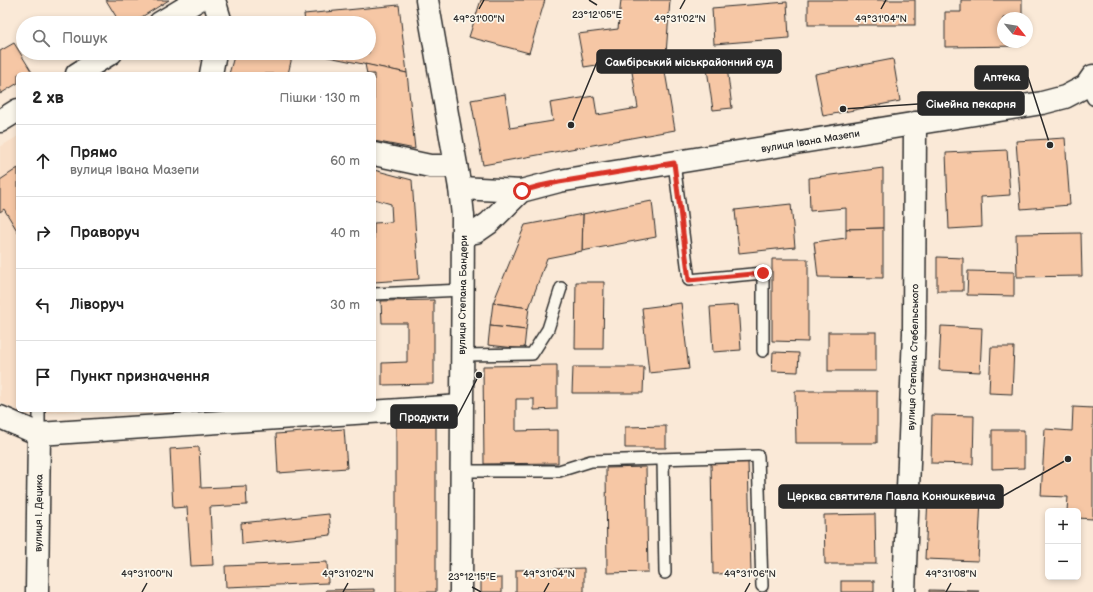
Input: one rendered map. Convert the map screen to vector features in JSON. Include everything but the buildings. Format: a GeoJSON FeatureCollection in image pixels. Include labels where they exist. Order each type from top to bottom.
{"type":"FeatureCollection","features":[{"type":"Feature","properties":{"kind":"street"},"geometry":{"type":"LineString","coordinates":[[172,16],[198,0]]}},
{"type":"Feature","properties":{"kind":"street"},"geometry":{"type":"LineString","coordinates":[[214,0],[219,16]]}},
{"type":"Feature","properties":{"kind":"street","name":"вулиця Степана Бандери"},"geometry":{"type":"LineString","coordinates":[[427,0],[460,188],[463,234],[461,592]]}},
{"type":"Feature","properties":{"kind":"street"},"geometry":{"type":"LineString","coordinates":[[80,72],[100,60]]}},
{"type":"Feature","properties":{"kind":"street"},"geometry":{"type":"LineString","coordinates":[[211,72],[214,60]]}},
{"type":"Feature","properties":{"kind":"street","name":"вулиця Івана Мазепи"},"geometry":{"type":"LineString","coordinates":[[460,188],[522,191],[559,182],[1042,103],[1065,97],[1091,87]]}},
{"type":"Feature","properties":{"kind":"street"},"geometry":{"type":"LineString","coordinates":[[0,121],[16,111]]}},
{"type":"Feature","properties":{"kind":"street","name":"вулиця Степана Стебельського"},"geometry":{"type":"LineString","coordinates":[[904,592],[914,333],[915,123]]}},
{"type":"Feature","properties":{"kind":"street"},"geometry":{"type":"LineString","coordinates":[[376,154],[430,166],[456,166]]}},
{"type":"Feature","properties":{"kind":"street","name":"вулиця Івана Мазепи"},"geometry":{"type":"LineString","coordinates":[[463,234],[476,232],[489,223],[522,191]]}},
{"type":"Feature","properties":{"kind":"street"},"geometry":{"type":"LineString","coordinates":[[376,412],[461,406]]}},
{"type":"Feature","properties":{"kind":"street"},"geometry":{"type":"LineString","coordinates":[[0,417],[39,434],[371,412]]}},
{"type":"Feature","properties":{"kind":"street","name":"вулиця І. Децика"},"geometry":{"type":"LineString","coordinates":[[37,592],[39,434]]}},
{"type":"Feature","properties":{"kind":"lane"},"geometry":{"type":"LineString","coordinates":[[674,163],[689,280],[763,273],[764,351]]}},
{"type":"Feature","properties":{"kind":"lane"},"geometry":{"type":"LineString","coordinates":[[462,355],[532,354],[548,329],[561,288]]}},
{"type":"Feature","properties":{"kind":"lane"},"geometry":{"type":"LineString","coordinates":[[376,294],[463,290]]}},
{"type":"Feature","properties":{"kind":"lane"},"geometry":{"type":"LineString","coordinates":[[39,412],[39,434]]}},
{"type":"Feature","properties":{"kind":"lane"},"geometry":{"type":"LineString","coordinates":[[461,471],[559,471],[591,461],[758,456],[762,586]]}},
{"type":"Feature","properties":{"kind":"lane"},"geometry":{"type":"LineString","coordinates":[[663,459],[665,573]]}},
{"type":"Feature","properties":{"kind":"shaded area"},"geometry":{"type":"Polygon","coordinates":[[[16,137],[16,410],[0,402],[0,147],[16,137]]]}},
{"type":"Feature","properties":{"kind":"shaded area"},"geometry":{"type":"Polygon","coordinates":[[[21,412],[62,412],[27,415],[21,412]]]}},
{"type":"Feature","properties":{"kind":"place","name":"Сімейна пекарня"},"geometry":{"type":"Point","coordinates":[843,109]}},
{"type":"Feature","properties":{"kind":"place","name":"Самбірський міськрайонний суд"},"geometry":{"type":"Point","coordinates":[571,125]}},
{"type":"Feature","properties":{"kind":"place","name":"Аптека"},"geometry":{"type":"Point","coordinates":[1050,145]}},
{"type":"Feature","properties":{"kind":"place","name":"Продукти"},"geometry":{"type":"Point","coordinates":[479,375]}},
{"type":"Feature","properties":{"kind":"place","name":"Церква святителя Павла Конюшкевича"},"geometry":{"type":"Point","coordinates":[1068,459]}},
{"type":"Feature","properties":{"kind":"route"},"geometry":{"type":"LineString","coordinates":[[522,191],[559,182],[674,163],[689,280],[763,273]]}}]}
